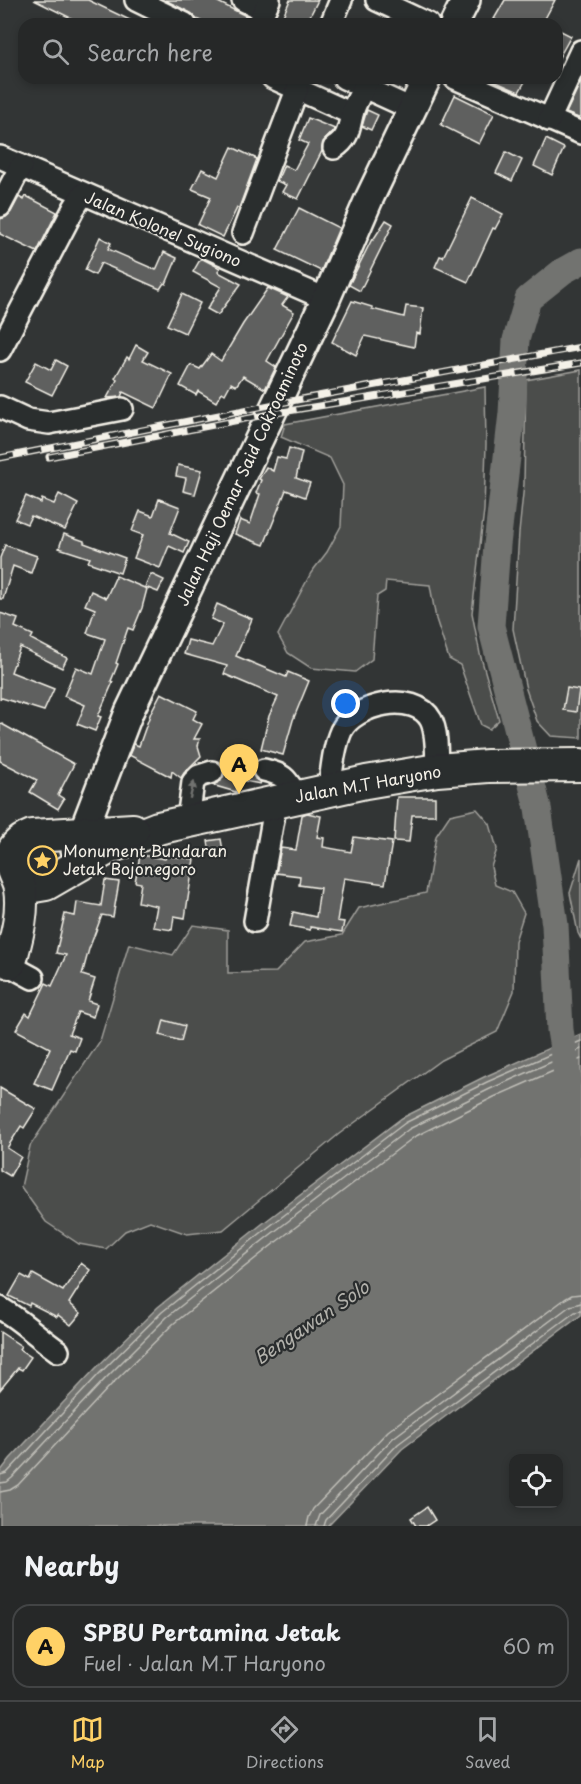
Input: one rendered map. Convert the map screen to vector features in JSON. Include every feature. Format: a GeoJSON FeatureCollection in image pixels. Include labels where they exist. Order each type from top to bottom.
{"type":"FeatureCollection","features":[{"type":"Feature","properties":{"kind":"highway","name":"Jalan M.T Haryono"},"geometry":{"type":"LineString","coordinates":[[144,829],[366,782],[437,770],[488,766],[581,765]]}},
{"type":"Feature","properties":{"kind":"highway"},"geometry":{"type":"LineString","coordinates":[[19,839],[83,832],[144,829]]}},
{"type":"Feature","properties":{"kind":"highway"},"geometry":{"type":"LineString","coordinates":[[9,869],[28,885],[46,885],[58,874],[144,829]]}},
{"type":"Feature","properties":{"kind":"highway"},"geometry":{"type":"LineString","coordinates":[[13,972],[42,900],[58,874],[62,861],[60,851],[54,843],[42,836],[19,839]]}},
{"type":"Feature","properties":{"kind":"highway"},"geometry":{"type":"LineString","coordinates":[[9,869],[12,867],[13,851],[19,839]]}},
{"type":"Feature","properties":{"kind":"highway"},"geometry":{"type":"LineString","coordinates":[[9,869],[20,890],[20,915],[13,972]]}},
{"type":"Feature","properties":{"kind":"main road"},"geometry":{"type":"LineString","coordinates":[[457,18],[466,0]]}},
{"type":"Feature","properties":{"kind":"main road","name":"Jalan Haji Oemar Said Cokroaminoto"},"geometry":{"type":"LineString","coordinates":[[58,874],[83,832],[129,712],[326,299],[369,199],[424,84]]}},
{"type":"Feature","properties":{"kind":"main road"},"geometry":{"type":"LineString","coordinates":[[100,788],[104,813],[115,823],[144,829]]}},
{"type":"Feature","properties":{"kind":"main road"},"geometry":{"type":"LineString","coordinates":[[19,839],[66,819],[100,788]]}},
{"type":"Feature","properties":{"kind":"street"},"geometry":{"type":"LineString","coordinates":[[136,0],[173,18]]}},
{"type":"Feature","properties":{"kind":"street"},"geometry":{"type":"LineString","coordinates":[[243,0],[264,11]]}},
{"type":"Feature","properties":{"kind":"street"},"geometry":{"type":"LineString","coordinates":[[334,18],[341,0]]}},
{"type":"Feature","properties":{"kind":"street"},"geometry":{"type":"LineString","coordinates":[[377,0],[402,12]]}},
{"type":"Feature","properties":{"kind":"street"},"geometry":{"type":"LineString","coordinates":[[549,120],[581,51]]}},
{"type":"Feature","properties":{"kind":"street"},"geometry":{"type":"LineString","coordinates":[[285,84],[352,114]]}},
{"type":"Feature","properties":{"kind":"street"},"geometry":{"type":"LineString","coordinates":[[334,148],[342,143],[347,134],[354,106],[366,84]]}},
{"type":"Feature","properties":{"kind":"street"},"geometry":{"type":"LineString","coordinates":[[370,84],[412,109]]}},
{"type":"Feature","properties":{"kind":"street"},"geometry":{"type":"LineString","coordinates":[[468,84],[581,134]]}},
{"type":"Feature","properties":{"kind":"street"},"geometry":{"type":"LineString","coordinates":[[243,233],[297,90]]}},
{"type":"Feature","properties":{"kind":"street","name":"Jalan Kolonel Sugiono"},"geometry":{"type":"LineString","coordinates":[[0,157],[326,299]]}},
{"type":"Feature","properties":{"kind":"street"},"geometry":{"type":"LineString","coordinates":[[0,206],[21,166]]}},
{"type":"Feature","properties":{"kind":"street"},"geometry":{"type":"LineString","coordinates":[[0,350],[83,194]]}},
{"type":"Feature","properties":{"kind":"street"},"geometry":{"type":"LineString","coordinates":[[0,407],[28,420],[49,423],[122,409]]}},
{"type":"Feature","properties":{"kind":"street"},"geometry":{"type":"LineString","coordinates":[[329,790],[336,749],[342,730],[352,718],[362,711],[382,704],[405,703],[422,709],[431,720],[435,734],[437,770]]}},
{"type":"Feature","properties":{"kind":"street"},"geometry":{"type":"LineString","coordinates":[[255,921],[287,799],[285,777],[264,770]]}},
{"type":"Feature","properties":{"kind":"street"},"geometry":{"type":"LineString","coordinates":[[188,820],[193,782],[199,776],[212,772]]}},
{"type":"Feature","properties":{"kind":"street"},"geometry":{"type":"LineString","coordinates":[[0,1308],[26,1324],[58,1351]]}},
{"type":"Feature","properties":{"kind":"shaded area"},"geometry":{"type":"Polygon","coordinates":[[[581,370],[581,738],[551,736],[537,721],[526,689],[513,629],[524,484],[526,380],[581,370]]]}},
{"type":"Feature","properties":{"kind":"shaded area"},"geometry":{"type":"Polygon","coordinates":[[[485,387],[484,510],[472,613],[480,654],[499,720],[489,729],[481,725],[460,665],[449,659],[436,619],[430,585],[386,581],[385,591],[377,596],[372,659],[355,672],[311,668],[288,653],[278,635],[311,573],[327,552],[341,526],[343,485],[330,458],[281,437],[285,424],[485,387]]]}},
{"type":"Feature","properties":{"kind":"shaded area"},"geometry":{"type":"Polygon","coordinates":[[[477,809],[490,824],[497,849],[491,867],[495,885],[512,892],[524,913],[515,941],[514,991],[497,1032],[441,1060],[339,1134],[223,1230],[187,1234],[150,1221],[125,1231],[106,1249],[79,1244],[46,1222],[21,1187],[30,1146],[100,1041],[129,944],[173,955],[193,925],[228,930],[228,973],[276,972],[305,942],[342,935],[359,908],[426,893],[436,836],[450,815],[477,809]]]}},
{"type":"Feature","properties":{"kind":"shaded area"},"geometry":{"type":"Polygon","coordinates":[[[581,858],[581,939],[570,893],[581,858]]]}},
{"type":"Feature","properties":{"kind":"water","name":"Bengawan Solo"},"geometry":{"type":"Polygon","coordinates":[[[581,1034],[581,1315],[402,1449],[328,1526],[0,1526],[0,1472],[95,1369],[158,1307],[262,1224],[402,1118],[484,1077],[581,1034]]]}},
{"type":"Feature","properties":{"kind":"building"},"geometry":{"type":"Polygon","coordinates":[[[34,0],[88,0],[126,18],[71,18],[34,0]]]}},
{"type":"Feature","properties":{"kind":"building"},"geometry":{"type":"Polygon","coordinates":[[[165,0],[214,0],[246,16],[245,18],[195,18],[191,13],[165,0]]]}},
{"type":"Feature","properties":{"kind":"building"},"geometry":{"type":"Polygon","coordinates":[[[290,0],[318,0],[309,18],[283,16],[290,0]]]}},
{"type":"Feature","properties":{"kind":"building"},"geometry":{"type":"Polygon","coordinates":[[[505,0],[555,0],[545,18],[495,18],[505,0]]]}},
{"type":"Feature","properties":{"kind":"building"},"geometry":{"type":"Polygon","coordinates":[[[563,32],[571,36],[563,50],[563,32]]]}},
{"type":"Feature","properties":{"kind":"building"},"geometry":{"type":"Polygon","coordinates":[[[581,81],[581,119],[566,113],[581,81]]]}},
{"type":"Feature","properties":{"kind":"building"},"geometry":{"type":"Polygon","coordinates":[[[501,84],[524,84],[519,92],[501,84]]]}},
{"type":"Feature","properties":{"kind":"building"},"geometry":{"type":"Polygon","coordinates":[[[455,95],[494,114],[479,144],[441,125],[455,95]]]}},
{"type":"Feature","properties":{"kind":"building"},"geometry":{"type":"Polygon","coordinates":[[[367,110],[378,115],[371,130],[362,126],[367,110]]]}},
{"type":"Feature","properties":{"kind":"building"},"geometry":{"type":"Polygon","coordinates":[[[308,118],[335,129],[323,142],[322,151],[298,199],[282,192],[286,185],[277,181],[284,165],[294,170],[308,144],[299,140],[308,118]]]}},
{"type":"Feature","properties":{"kind":"building"},"geometry":{"type":"Polygon","coordinates":[[[546,139],[564,148],[552,175],[534,166],[546,139]]]}},
{"type":"Feature","properties":{"kind":"building"},"geometry":{"type":"Polygon","coordinates":[[[232,147],[257,159],[239,208],[223,237],[198,225],[211,197],[192,189],[202,169],[218,177],[232,147]]]}},
{"type":"Feature","properties":{"kind":"building"},"geometry":{"type":"Polygon","coordinates":[[[506,152],[522,160],[512,181],[496,173],[506,152]]]}},
{"type":"Feature","properties":{"kind":"building"},"geometry":{"type":"Polygon","coordinates":[[[26,196],[57,212],[37,252],[0,234],[0,219],[11,212],[19,197],[24,200],[26,196]]]}},
{"type":"Feature","properties":{"kind":"building"},"geometry":{"type":"Polygon","coordinates":[[[472,198],[503,214],[495,229],[493,228],[468,282],[435,267],[440,256],[443,257],[472,198]]]}},
{"type":"Feature","properties":{"kind":"building"},"geometry":{"type":"Polygon","coordinates":[[[299,208],[339,228],[321,271],[277,250],[299,208]]]}},
{"type":"Feature","properties":{"kind":"building"},"geometry":{"type":"Polygon","coordinates":[[[386,220],[393,224],[360,291],[349,285],[372,239],[386,220]]]}},
{"type":"Feature","properties":{"kind":"building"},"geometry":{"type":"Polygon","coordinates":[[[100,237],[111,243],[108,249],[156,270],[164,252],[177,258],[166,284],[164,283],[160,289],[101,263],[95,275],[85,270],[100,237]]]}},
{"type":"Feature","properties":{"kind":"building"},"geometry":{"type":"Polygon","coordinates":[[[201,258],[220,268],[218,272],[241,284],[218,315],[207,309],[221,287],[193,272],[201,258]]]}},
{"type":"Feature","properties":{"kind":"building"},"geometry":{"type":"Polygon","coordinates":[[[268,288],[288,297],[282,305],[294,312],[267,361],[276,367],[265,389],[243,376],[236,386],[231,383],[225,394],[222,392],[216,402],[198,391],[196,395],[180,386],[191,365],[200,369],[211,354],[221,361],[268,288]]]}},
{"type":"Feature","properties":{"kind":"building"},"geometry":{"type":"Polygon","coordinates":[[[182,294],[200,303],[185,333],[167,325],[182,294]]]}},
{"type":"Feature","properties":{"kind":"building"},"geometry":{"type":"Polygon","coordinates":[[[352,301],[404,317],[406,306],[423,308],[420,334],[416,333],[414,347],[365,336],[356,355],[332,342],[352,301]]]}},
{"type":"Feature","properties":{"kind":"building"},"geometry":{"type":"Polygon","coordinates":[[[136,345],[148,352],[143,360],[172,374],[156,408],[123,392],[121,397],[107,398],[117,380],[115,378],[136,345]]]}},
{"type":"Feature","properties":{"kind":"building"},"geometry":{"type":"Polygon","coordinates":[[[56,360],[67,366],[52,395],[25,382],[36,362],[51,370],[56,360]]]}},
{"type":"Feature","properties":{"kind":"building"},"geometry":{"type":"Polygon","coordinates":[[[289,448],[302,452],[296,478],[310,483],[305,497],[286,490],[264,545],[235,534],[240,520],[250,524],[260,494],[256,493],[261,480],[259,479],[266,467],[273,471],[277,457],[286,459],[289,448]]]}},
{"type":"Feature","properties":{"kind":"building"},"geometry":{"type":"Polygon","coordinates":[[[178,465],[202,470],[195,494],[183,491],[186,478],[176,476],[178,465]]]}},
{"type":"Feature","properties":{"kind":"building"},"geometry":{"type":"Polygon","coordinates":[[[59,494],[78,504],[65,530],[31,516],[27,524],[15,519],[26,496],[41,503],[42,499],[54,504],[59,494]]]}},
{"type":"Feature","properties":{"kind":"building"},"geometry":{"type":"Polygon","coordinates":[[[159,499],[180,507],[170,533],[189,542],[184,553],[169,546],[160,568],[134,558],[143,535],[132,531],[140,511],[153,516],[159,499]]]}},
{"type":"Feature","properties":{"kind":"building"},"geometry":{"type":"Polygon","coordinates":[[[64,534],[125,558],[120,573],[88,562],[90,558],[59,548],[64,534]]]}},
{"type":"Feature","properties":{"kind":"building"},"geometry":{"type":"Polygon","coordinates":[[[5,545],[37,556],[31,573],[13,566],[3,599],[0,599],[0,558],[5,545]]]}},
{"type":"Feature","properties":{"kind":"building"},"geometry":{"type":"Polygon","coordinates":[[[151,574],[164,580],[158,592],[145,587],[151,574]]]}},
{"type":"Feature","properties":{"kind":"building"},"geometry":{"type":"Polygon","coordinates":[[[116,576],[147,589],[133,630],[128,628],[111,681],[113,682],[98,716],[101,717],[95,731],[77,724],[85,705],[64,696],[76,667],[93,674],[105,639],[87,633],[95,609],[85,605],[91,591],[106,598],[116,576]]]}},
{"type":"Feature","properties":{"kind":"building"},"geometry":{"type":"Polygon","coordinates":[[[217,604],[252,619],[236,656],[286,677],[288,672],[309,681],[293,720],[283,755],[261,749],[269,716],[278,697],[224,674],[227,666],[184,654],[188,640],[212,646],[223,624],[211,619],[217,604]]]}},
{"type":"Feature","properties":{"kind":"building"},"geometry":{"type":"Polygon","coordinates":[[[0,613],[18,619],[15,627],[33,635],[31,639],[67,658],[62,668],[20,647],[11,672],[54,689],[44,711],[0,699],[0,613]]]}},
{"type":"Feature","properties":{"kind":"building"},"geometry":{"type":"Polygon","coordinates":[[[567,688],[579,690],[576,712],[563,710],[567,688]]]}},
{"type":"Feature","properties":{"kind":"building"},"geometry":{"type":"Polygon","coordinates":[[[161,693],[197,711],[193,719],[202,724],[194,739],[200,739],[198,746],[201,756],[181,778],[172,771],[171,777],[129,755],[134,744],[139,746],[151,712],[161,693]]]}},
{"type":"Feature","properties":{"kind":"building"},"geometry":{"type":"Polygon","coordinates":[[[0,723],[74,764],[58,795],[64,799],[58,809],[30,792],[37,780],[0,761],[0,723]]]}},
{"type":"Feature","properties":{"kind":"building"},"geometry":{"type":"Polygon","coordinates":[[[238,753],[259,759],[252,766],[252,773],[255,779],[261,782],[260,784],[239,780],[236,792],[212,785],[221,781],[224,775],[221,763],[235,765],[238,753]]]}},
{"type":"Feature","properties":{"kind":"building"},"geometry":{"type":"Polygon","coordinates":[[[397,797],[435,797],[435,815],[412,815],[409,842],[394,841],[397,797]]]}},
{"type":"Feature","properties":{"kind":"building"},"geometry":{"type":"Polygon","coordinates":[[[307,813],[321,816],[317,837],[324,838],[323,847],[351,852],[354,837],[392,842],[385,884],[344,878],[337,921],[344,922],[342,932],[290,926],[293,912],[316,917],[320,888],[299,885],[300,876],[276,873],[281,848],[296,850],[302,815],[307,813]]]}},
{"type":"Feature","properties":{"kind":"building"},"geometry":{"type":"Polygon","coordinates":[[[221,839],[223,851],[210,853],[208,841],[221,839]]]}},
{"type":"Feature","properties":{"kind":"building"},"geometry":{"type":"Polygon","coordinates":[[[140,855],[165,859],[166,856],[194,859],[185,918],[174,916],[172,930],[153,927],[157,906],[138,902],[141,883],[135,882],[140,855]]]}},
{"type":"Feature","properties":{"kind":"building"},"geometry":{"type":"Polygon","coordinates":[[[105,880],[119,882],[113,917],[102,915],[82,975],[95,979],[88,1001],[97,1004],[93,1017],[78,1012],[69,1034],[80,1038],[75,1051],[70,1049],[52,1090],[34,1083],[50,1048],[16,1030],[26,1013],[30,1016],[46,983],[52,986],[66,955],[56,953],[65,914],[75,916],[77,902],[101,906],[105,880]]]}},
{"type":"Feature","properties":{"kind":"building"},"geometry":{"type":"Polygon","coordinates":[[[164,1020],[185,1026],[181,1041],[160,1035],[164,1020]]]}},
{"type":"Feature","properties":{"kind":"building"},"geometry":{"type":"Polygon","coordinates":[[[0,1088],[36,1109],[24,1128],[21,1126],[7,1148],[21,1157],[10,1176],[0,1170],[0,1088]]]}},
{"type":"Feature","properties":{"kind":"building"},"geometry":{"type":"Polygon","coordinates":[[[81,1263],[90,1270],[69,1303],[81,1313],[71,1325],[58,1315],[57,1317],[30,1303],[29,1306],[9,1296],[21,1275],[30,1280],[33,1274],[63,1291],[81,1263]]]}},
{"type":"Feature","properties":{"kind":"building"},"geometry":{"type":"Polygon","coordinates":[[[0,1332],[21,1346],[19,1349],[31,1357],[22,1370],[18,1368],[0,1390],[0,1332]]]}},
{"type":"Feature","properties":{"kind":"building"},"geometry":{"type":"Polygon","coordinates":[[[427,1507],[435,1520],[426,1526],[416,1526],[411,1518],[427,1507]]]}},
{"type":"Feature","properties":{"kind":"waterway"},"geometry":{"type":"LineString","coordinates":[[568,1080],[560,1030],[555,925],[538,808],[491,626],[497,545],[512,413],[516,340],[528,299],[563,271],[581,261]]}},
{"type":"Feature","properties":{"kind":"tunnel"},"geometry":{"type":"LineString","coordinates":[[212,772],[245,767],[264,770]]}},
{"type":"Feature","properties":{"kind":"railway"},"geometry":{"type":"LineString","coordinates":[[0,458],[581,347]]}},
{"type":"Feature","properties":{"kind":"railway"},"geometry":{"type":"LineString","coordinates":[[49,457],[270,414],[581,363]]}},
{"type":"Feature","properties":{"kind":"place","name":"SPBU Pertamina Jetak"},"geometry":{"type":"Point","coordinates":[239,794]}},
{"type":"Feature","properties":{"kind":"place","name":"Monument Bundaran Jetak Bojonegoro"},"geometry":{"type":"Point","coordinates":[42,860]}}]}
